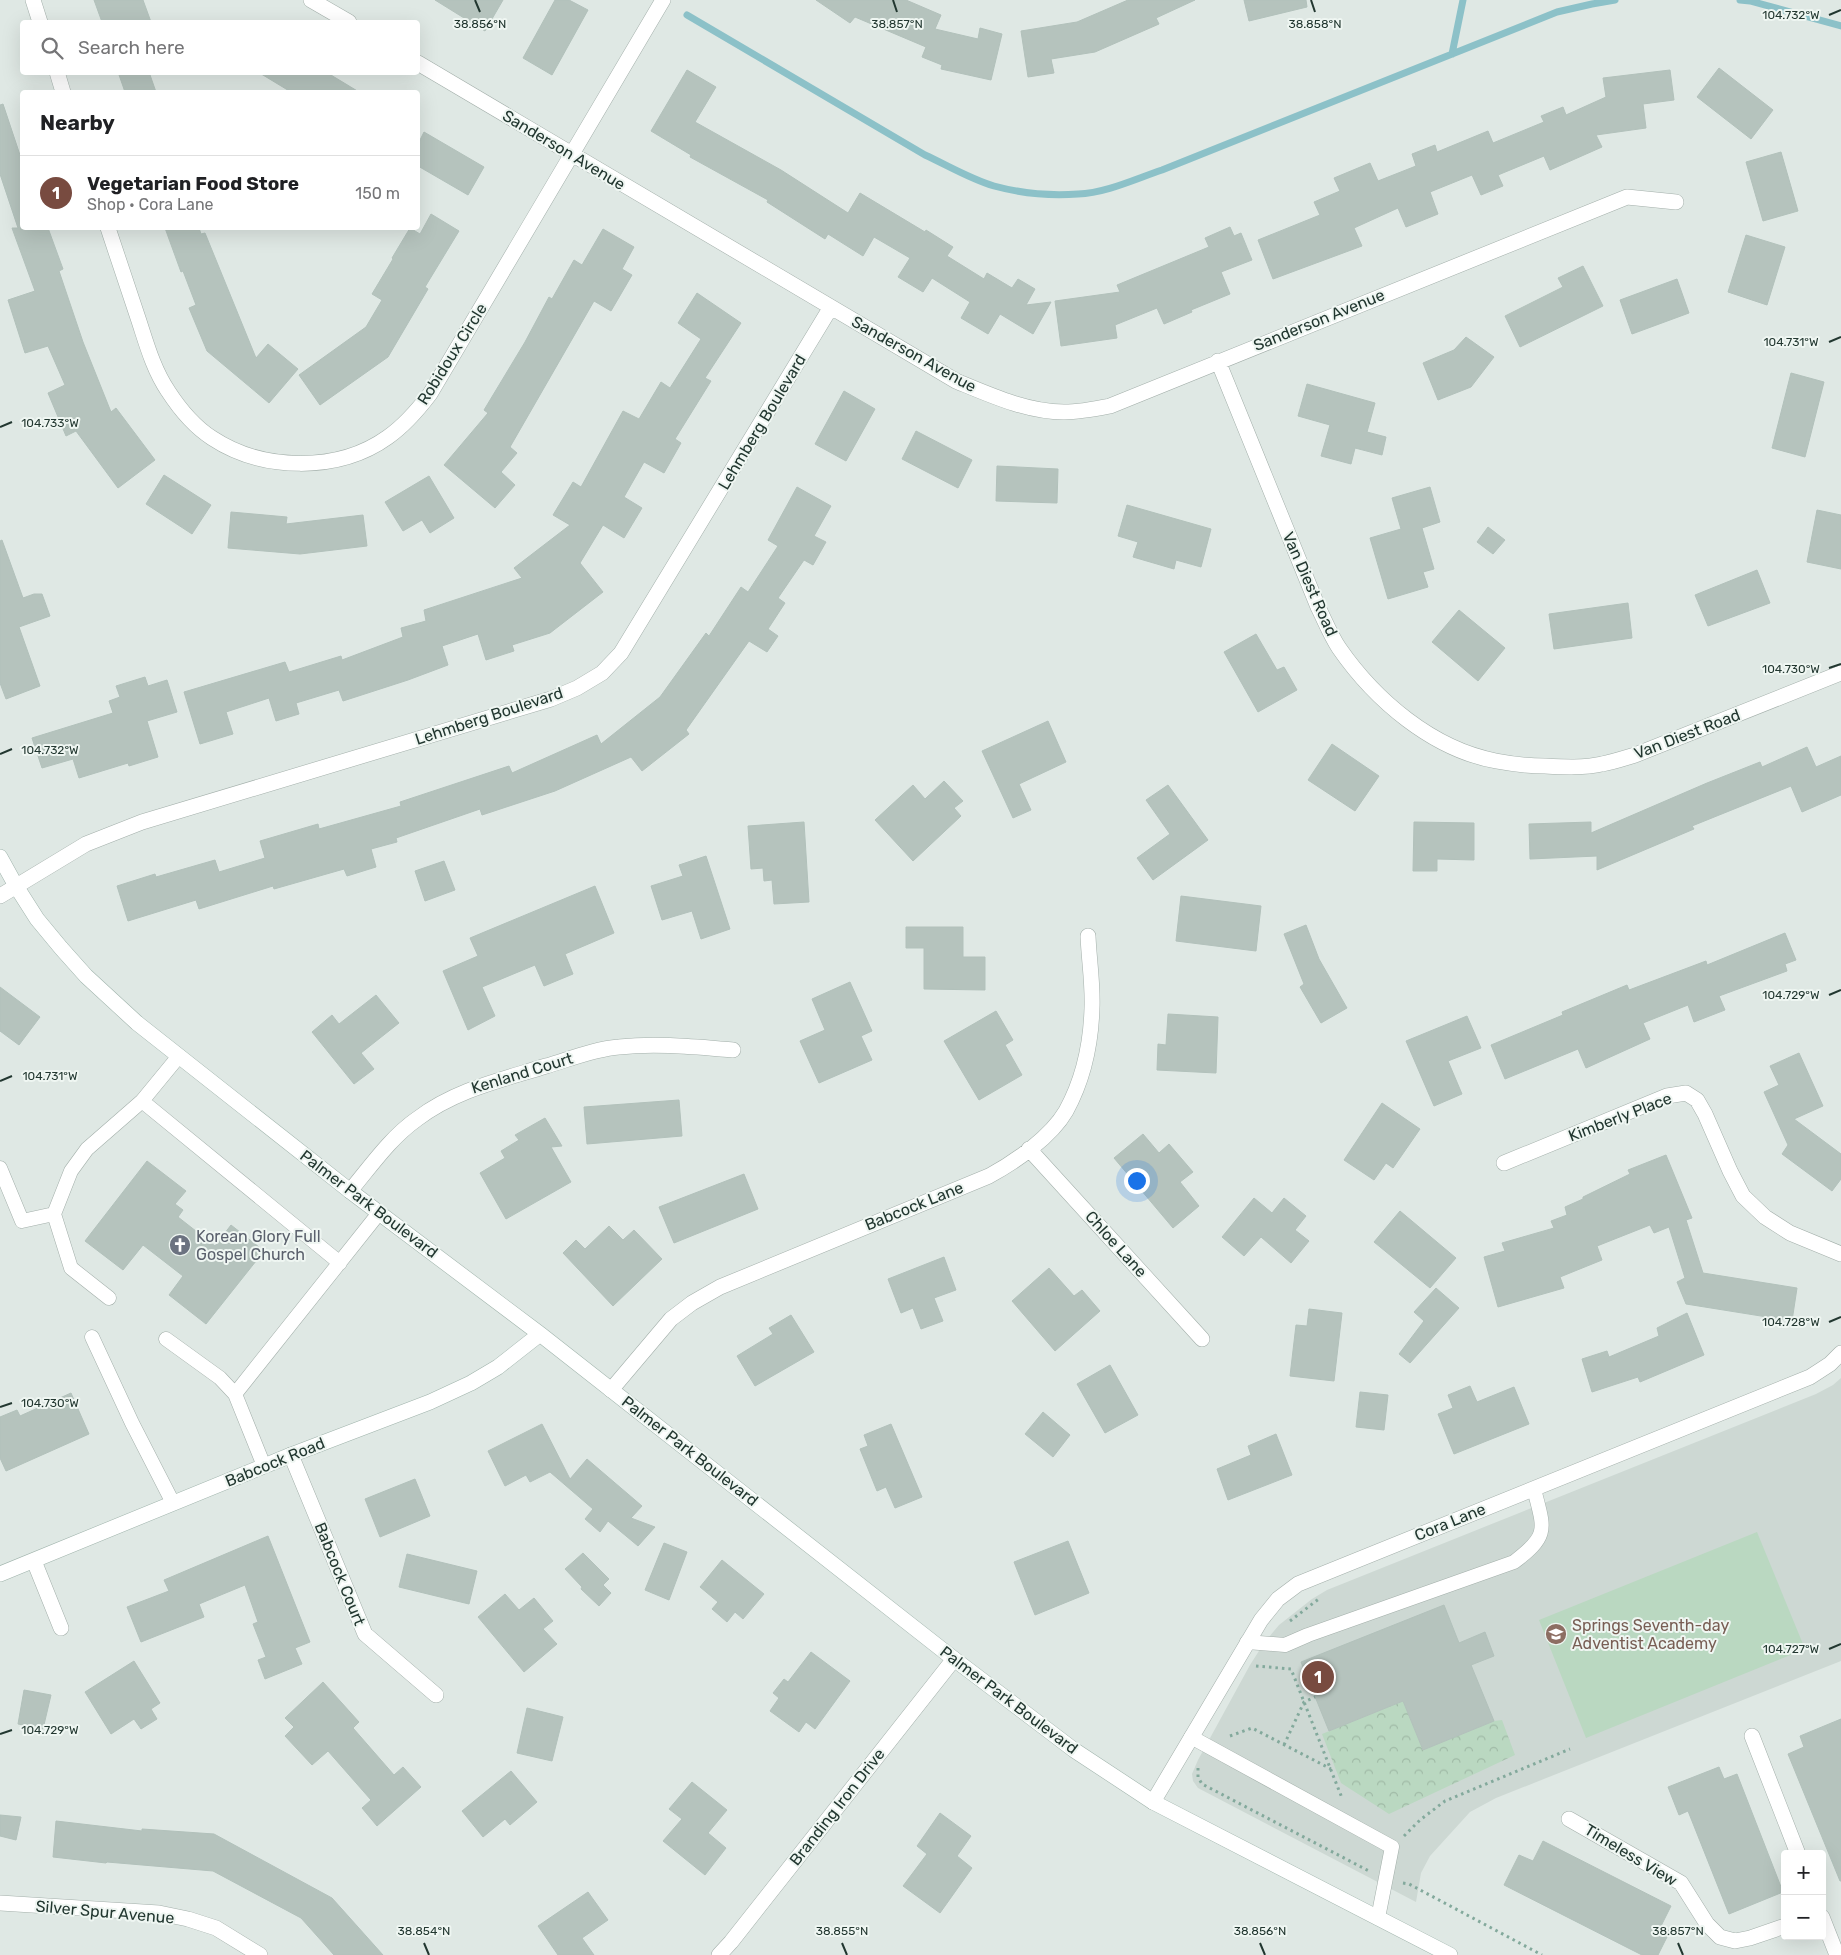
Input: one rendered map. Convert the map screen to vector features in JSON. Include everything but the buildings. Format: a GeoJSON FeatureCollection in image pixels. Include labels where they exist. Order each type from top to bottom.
{"type":"FeatureCollection","features":[{"type":"Feature","properties":{"kind":"street"},"geometry":{"type":"LineString","coordinates":[[33,0],[39,20]]}},
{"type":"Feature","properties":{"kind":"street"},"geometry":{"type":"LineString","coordinates":[[311,0],[346,20]]}},
{"type":"Feature","properties":{"kind":"street","name":"Robidoux Circle"},"geometry":{"type":"LineString","coordinates":[[109,230],[151,358],[168,391],[190,419],[212,438],[272,462],[302,464],[332,461],[359,453],[386,438],[410,419],[430,394],[663,0]]}},
{"type":"Feature","properties":{"kind":"street","name":"Sanderson Avenue"},"geometry":{"type":"LineString","coordinates":[[420,64],[956,381],[998,398],[1038,409],[1063,412],[1086,411],[1110,406],[1627,197],[1676,202]]}},
{"type":"Feature","properties":{"kind":"street"},"geometry":{"type":"LineString","coordinates":[[58,75],[62,90]]}},
{"type":"Feature","properties":{"kind":"street","name":"Lehmberg Boulevard"},"geometry":{"type":"LineString","coordinates":[[0,896],[86,844],[142,822],[551,699],[577,688],[602,673],[622,653],[831,307]]}},
{"type":"Feature","properties":{"kind":"street","name":"Van Diest Road"},"geometry":{"type":"LineString","coordinates":[[1218,361],[1318,608],[1338,646],[1362,678],[1394,710],[1426,731],[1459,749],[1495,761],[1528,766],[1565,768],[1601,764],[1636,755],[1841,673]]}},
{"type":"Feature","properties":{"kind":"street","name":"Palmer Park Boulevard"},"geometry":{"type":"LineString","coordinates":[[0,857],[37,919],[86,976],[137,1023],[350,1191],[540,1334],[1074,1750],[1153,1802],[1450,1955]]}},
{"type":"Feature","properties":{"kind":"street","name":"Babcock Lane"},"geometry":{"type":"LineString","coordinates":[[611,1390],[671,1319],[692,1303],[720,1286],[989,1176],[1010,1165],[1051,1130],[1066,1112],[1079,1082],[1086,1058],[1092,1008],[1088,936]]}},
{"type":"Feature","properties":{"kind":"street","name":"Kenland Court"},"geometry":{"type":"LineString","coordinates":[[350,1191],[394,1138],[416,1119],[464,1091],[619,1046],[667,1045],[733,1050]]}},
{"type":"Feature","properties":{"kind":"street","name":"Kimberly Place"},"geometry":{"type":"LineString","coordinates":[[1504,1163],[1667,1096],[1686,1093],[1697,1100],[1705,1114],[1743,1196],[1765,1217],[1790,1233],[1841,1254]]}},
{"type":"Feature","properties":{"kind":"street","name":"Chloe Lane"},"geometry":{"type":"LineString","coordinates":[[1029,1149],[1202,1339]]}},
{"type":"Feature","properties":{"kind":"street","name":"Babcock Road"},"geometry":{"type":"LineString","coordinates":[[0,1574],[291,1455],[430,1402],[471,1383],[498,1367],[540,1334]]}},
{"type":"Feature","properties":{"kind":"street","name":"Cora Lane"},"geometry":{"type":"LineString","coordinates":[[1153,1802],[1261,1620],[1278,1599],[1298,1584],[1810,1376],[1830,1364],[1841,1353]]}},
{"type":"Feature","properties":{"kind":"street","name":"Babcock Court"},"geometry":{"type":"LineString","coordinates":[[291,1455],[365,1634],[436,1695]]}},
{"type":"Feature","properties":{"kind":"street"},"geometry":{"type":"LineString","coordinates":[[34,1561],[61,1628]]}},
{"type":"Feature","properties":{"kind":"street","name":"Branding Iron Drive"},"geometry":{"type":"LineString","coordinates":[[718,1955],[731,1942],[954,1658]]}},
{"type":"Feature","properties":{"kind":"street"},"geometry":{"type":"LineString","coordinates":[[1752,1736],[1796,1850]]}},
{"type":"Feature","properties":{"kind":"street","name":"Timeless View"},"geometry":{"type":"LineString","coordinates":[[1569,1819],[1681,1883],[1707,1924],[1720,1937],[1735,1941],[1781,1927]]}},
{"type":"Feature","properties":{"kind":"street","name":"Silver Spur Avenue"},"geometry":{"type":"LineString","coordinates":[[0,1904],[159,1913],[216,1928],[260,1955]]}},
{"type":"Feature","properties":{"kind":"street"},"geometry":{"type":"LineString","coordinates":[[1826,1927],[1837,1955]]}},
{"type":"Feature","properties":{"kind":"lane"},"geometry":{"type":"LineString","coordinates":[[109,1298],[71,1268],[54,1214],[71,1171],[87,1149],[142,1101],[179,1056]]}},
{"type":"Feature","properties":{"kind":"lane"},"geometry":{"type":"LineString","coordinates":[[142,1101],[340,1263]]}},
{"type":"Feature","properties":{"kind":"lane"},"geometry":{"type":"LineString","coordinates":[[0,1168],[22,1221],[54,1214]]}},
{"type":"Feature","properties":{"kind":"lane"},"geometry":{"type":"LineString","coordinates":[[235,1394],[380,1213]]}},
{"type":"Feature","properties":{"kind":"lane"},"geometry":{"type":"LineString","coordinates":[[92,1337],[132,1423],[173,1503]]}},
{"type":"Feature","properties":{"kind":"lane"},"geometry":{"type":"LineString","coordinates":[[166,1338],[220,1378],[235,1394],[264,1466]]}},
{"type":"Feature","properties":{"kind":"lane"},"geometry":{"type":"LineString","coordinates":[[1248,1642],[1285,1645],[1308,1635],[1514,1562],[1530,1550],[1540,1538],[1543,1525],[1534,1489]]}},
{"type":"Feature","properties":{"kind":"lane"},"geometry":{"type":"LineString","coordinates":[[1191,1737],[1392,1847],[1378,1918]]}},
{"type":"Feature","properties":{"kind":"path"},"geometry":{"type":"LineString","coordinates":[[1251,1674],[1268,1644],[1286,1624],[1321,1597]]}},
{"type":"Feature","properties":{"kind":"path"},"geometry":{"type":"LineString","coordinates":[[1256,1666],[1291,1669],[1342,1799]]}},
{"type":"Feature","properties":{"kind":"path"},"geometry":{"type":"LineString","coordinates":[[1284,1745],[1304,1702],[1316,1697]]}},
{"type":"Feature","properties":{"kind":"path"},"geometry":{"type":"LineString","coordinates":[[1331,1769],[1252,1728],[1227,1737],[1220,1729],[1197,1770],[1202,1784],[1386,1879],[1409,1884],[1542,1955]]}},
{"type":"Feature","properties":{"kind":"path"},"geometry":{"type":"LineString","coordinates":[[1392,1847],[1420,1820],[1445,1801],[1570,1750]]}},
{"type":"Feature","properties":{"kind":"shaded area","name":"Springs Seventh-day Adventist Academy"},"geometry":{"type":"Polygon","coordinates":[[[1841,1378],[1841,1661],[1496,1798],[1470,1812],[1430,1856],[1421,1873],[1416,1902],[1198,1788],[1193,1781],[1192,1774],[1198,1760],[1264,1643],[1279,1625],[1312,1599],[1327,1590],[1816,1394],[1833,1385],[1841,1378]]]}},
{"type":"Feature","properties":{"kind":"green space"},"geometry":{"type":"Polygon","coordinates":[[[1757,1532],[1805,1649],[1586,1738],[1539,1620],[1757,1532]]]}},
{"type":"Feature","properties":{"kind":"green space"},"geometry":{"type":"Polygon","coordinates":[[[1403,1701],[1423,1750],[1494,1721],[1502,1720],[1515,1755],[1389,1814],[1341,1783],[1322,1734],[1403,1701]]]}},
{"type":"Feature","properties":{"kind":"waterway"},"geometry":{"type":"LineString","coordinates":[[1452,54],[1463,0]]}},
{"type":"Feature","properties":{"kind":"waterway"},"geometry":{"type":"LineString","coordinates":[[687,15],[925,155],[967,176],[994,186],[1014,190],[1068,195],[1099,191],[1162,170],[1557,12],[1615,0]]}},
{"type":"Feature","properties":{"kind":"waterway"},"geometry":{"type":"LineString","coordinates":[[1740,0],[1750,1],[1841,26]]}},
{"type":"Feature","properties":{"kind":"place","name":"Korean Glory Full Gospel Church"},"geometry":{"type":"Point","coordinates":[180,1245]}},
{"type":"Feature","properties":{"kind":"place","name":"Springs Seventh-day Adventist Academy"},"geometry":{"type":"Point","coordinates":[1556,1634]}},
{"type":"Feature","properties":{"kind":"place","name":"Vegetarian Food Store"},"geometry":{"type":"Point","coordinates":[1318,1677]}}]}
